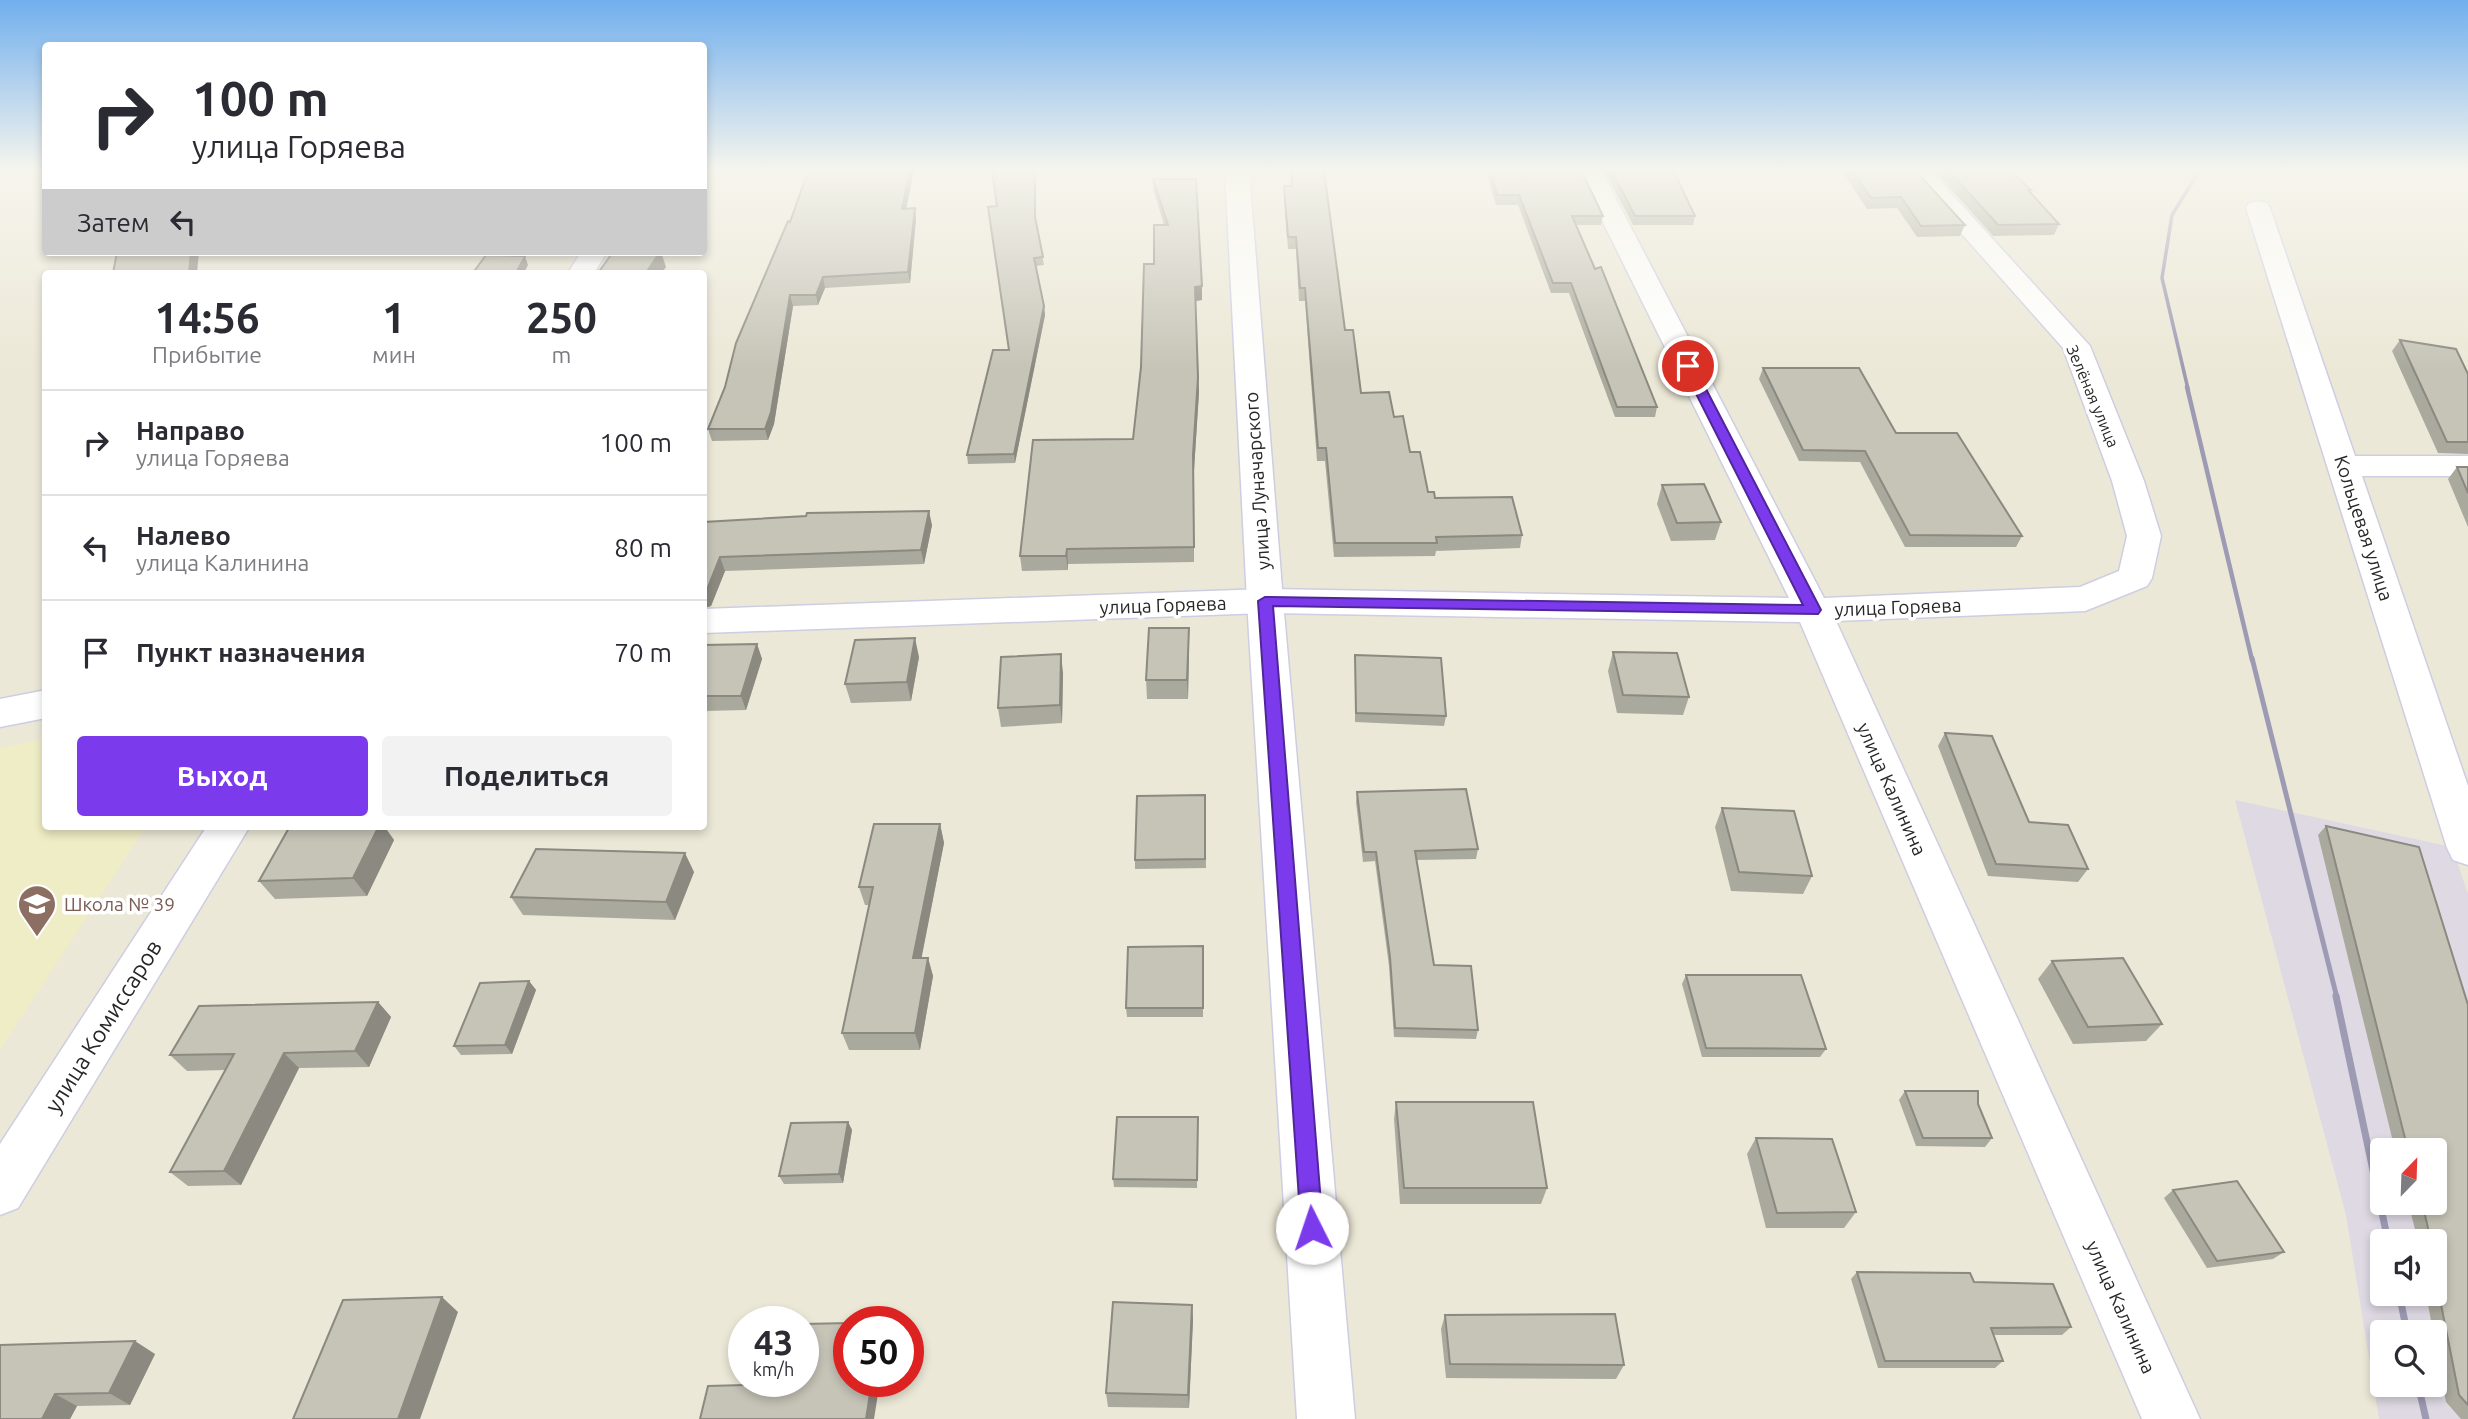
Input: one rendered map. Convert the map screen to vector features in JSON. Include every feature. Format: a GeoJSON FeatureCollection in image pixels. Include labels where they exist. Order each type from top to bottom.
{"type":"FeatureCollection","features":[{"type":"Feature","properties":{"kind":"street","name":"улица Луначарского"},"geometry":{"type":"LineString","coordinates":[[1241,236],[1265,601],[1326,1419]]}},
{"type":"Feature","properties":{"kind":"street","name":"улица Калинина"},"geometry":{"type":"LineString","coordinates":[[1622,236],[1813,610],[2171,1419]]}},
{"type":"Feature","properties":{"kind":"street","name":"Зелёная улица"},"geometry":{"type":"LineString","coordinates":[[1977,236],[2076,346],[2128,481],[2144,536],[2135,578],[2085,599]]}},
{"type":"Feature","properties":{"kind":"street","name":"Кольцевая улица"},"geometry":{"type":"LineString","coordinates":[[2267,236],[2468,848]]}},
{"type":"Feature","properties":{"kind":"street"},"geometry":{"type":"LineString","coordinates":[[2344,466],[2468,466]]}},
{"type":"Feature","properties":{"kind":"street","name":"улица Горяева"},"geometry":{"type":"LineString","coordinates":[[707,621],[1265,601],[1813,610],[2085,599]]}},
{"type":"Feature","properties":{"kind":"street"},"geometry":{"type":"LineString","coordinates":[[0,713],[42,705]]}},
{"type":"Feature","properties":{"kind":"street","name":"улица Комиссаров"},"geometry":{"type":"LineString","coordinates":[[0,1190],[226,830]]}},
{"type":"Feature","properties":{"kind":"shaded area","name":"Школа № 39"},"geometry":{"type":"Polygon","coordinates":[[[42,740],[42,830],[143,830],[0,1050],[0,748],[42,740]]]}},
{"type":"Feature","properties":{"kind":"shaded area"},"geometry":{"type":"Polygon","coordinates":[[[2235,800],[2452,847],[2468,894],[2468,1419],[2379,1419],[2375,1397],[2447,1397],[2447,1320],[2370,1320],[2370,1363],[2346,1215],[2235,800]]]}},
{"type":"Feature","properties":{"kind":"building"},"geometry":{"type":"Polygon","coordinates":[[[782,236],[912,236],[908,272],[823,277],[816,295],[790,295],[771,412],[765,429],[708,429],[725,387],[736,343],[782,236]]]}},
{"type":"Feature","properties":{"kind":"building"},"geometry":{"type":"Polygon","coordinates":[[[992,236],[1039,236],[1043,257],[1034,258],[1044,306],[1014,454],[967,455],[993,350],[1009,350],[992,236]]]}},
{"type":"Feature","properties":{"kind":"building"},"geometry":{"type":"Polygon","coordinates":[[[1154,236],[1199,236],[1202,286],[1195,287],[1198,377],[1193,455],[1194,547],[1067,549],[1066,556],[1020,556],[1033,440],[1133,439],[1141,367],[1144,264],[1154,264],[1154,236]]]}},
{"type":"Feature","properties":{"kind":"building"},"geometry":{"type":"Polygon","coordinates":[[[1333,236],[1345,330],[1353,330],[1361,393],[1389,392],[1394,417],[1403,416],[1410,452],[1420,452],[1428,492],[1434,492],[1435,498],[1512,497],[1522,535],[1436,537],[1437,543],[1335,543],[1326,448],[1318,448],[1305,288],[1300,288],[1296,237],[1288,237],[1333,236]]]}},
{"type":"Feature","properties":{"kind":"building"},"geometry":{"type":"Polygon","coordinates":[[[1535,236],[1581,236],[1595,269],[1601,267],[1657,407],[1617,407],[1571,283],[1553,283],[1535,236]]]}},
{"type":"Feature","properties":{"kind":"building"},"geometry":{"type":"Polygon","coordinates":[[[116,256],[191,256],[189,270],[114,270],[116,256]]]}},
{"type":"Feature","properties":{"kind":"building"},"geometry":{"type":"Polygon","coordinates":[[[485,256],[525,256],[518,270],[475,270],[485,256]]]}},
{"type":"Feature","properties":{"kind":"building"},"geometry":{"type":"Polygon","coordinates":[[[610,256],[657,256],[648,270],[600,270],[610,256]]]}},
{"type":"Feature","properties":{"kind":"building"},"geometry":{"type":"Polygon","coordinates":[[[2400,340],[2456,349],[2468,374],[2468,442],[2447,442],[2400,340]]]}},
{"type":"Feature","properties":{"kind":"building"},"geometry":{"type":"Polygon","coordinates":[[[1763,368],[1859,368],[1896,433],[1957,433],[2022,536],[1910,535],[1865,451],[1803,450],[1763,368]]]}},
{"type":"Feature","properties":{"kind":"building"},"geometry":{"type":"Polygon","coordinates":[[[2457,467],[2468,467],[2468,493],[2457,467]]]}},
{"type":"Feature","properties":{"kind":"building"},"geometry":{"type":"Polygon","coordinates":[[[1704,484],[1721,522],[1677,523],[1662,485],[1704,484]]]}},
{"type":"Feature","properties":{"kind":"building"},"geometry":{"type":"Polygon","coordinates":[[[929,511],[921,550],[720,557],[707,590],[707,522],[806,516],[807,513],[929,511]]]}},
{"type":"Feature","properties":{"kind":"building"},"geometry":{"type":"Polygon","coordinates":[[[1149,628],[1189,628],[1187,680],[1146,680],[1149,628]]]}},
{"type":"Feature","properties":{"kind":"building"},"geometry":{"type":"Polygon","coordinates":[[[915,638],[907,682],[845,684],[855,640],[915,638]]]}},
{"type":"Feature","properties":{"kind":"building"},"geometry":{"type":"Polygon","coordinates":[[[757,644],[741,696],[707,696],[707,645],[757,644]]]}},
{"type":"Feature","properties":{"kind":"building"},"geometry":{"type":"Polygon","coordinates":[[[1613,652],[1677,653],[1689,697],[1623,695],[1613,652]]]}},
{"type":"Feature","properties":{"kind":"building"},"geometry":{"type":"Polygon","coordinates":[[[1061,654],[1060,705],[998,708],[1001,657],[1061,654]]]}},
{"type":"Feature","properties":{"kind":"building"},"geometry":{"type":"Polygon","coordinates":[[[1355,655],[1441,658],[1446,716],[1356,713],[1355,655]]]}},
{"type":"Feature","properties":{"kind":"building"},"geometry":{"type":"Polygon","coordinates":[[[1945,733],[1992,736],[2029,822],[2068,825],[2088,869],[1996,864],[1945,733]]]}},
{"type":"Feature","properties":{"kind":"building"},"geometry":{"type":"Polygon","coordinates":[[[1466,789],[1478,849],[1415,851],[1434,965],[1471,966],[1478,1030],[1395,1028],[1390,957],[1376,852],[1364,852],[1357,792],[1466,789]]]}},
{"type":"Feature","properties":{"kind":"building"},"geometry":{"type":"Polygon","coordinates":[[[1205,795],[1205,859],[1135,860],[1137,796],[1205,795]]]}},
{"type":"Feature","properties":{"kind":"building"},"geometry":{"type":"Polygon","coordinates":[[[1722,808],[1794,811],[1812,876],[1739,872],[1722,808]]]}},
{"type":"Feature","properties":{"kind":"building"},"geometry":{"type":"Polygon","coordinates":[[[874,824],[940,824],[913,958],[928,958],[915,1033],[842,1033],[873,887],[859,887],[874,824]]]}},
{"type":"Feature","properties":{"kind":"building"},"geometry":{"type":"Polygon","coordinates":[[[2326,826],[2419,847],[2468,1005],[2468,1405],[2459,1395],[2447,1334],[2447,1320],[2444,1320],[2441,1306],[2447,1306],[2447,1229],[2428,1229],[2425,1215],[2447,1215],[2447,1138],[2405,1138],[2326,826]]]}},
{"type":"Feature","properties":{"kind":"building"},"geometry":{"type":"Polygon","coordinates":[[[288,830],[377,830],[353,878],[259,881],[288,830]]]}},
{"type":"Feature","properties":{"kind":"building"},"geometry":{"type":"Polygon","coordinates":[[[536,849],[685,853],[666,902],[511,897],[536,849]]]}},
{"type":"Feature","properties":{"kind":"building"},"geometry":{"type":"Polygon","coordinates":[[[1203,946],[1203,1008],[1126,1008],[1128,947],[1203,946]]]}},
{"type":"Feature","properties":{"kind":"building"},"geometry":{"type":"Polygon","coordinates":[[[2123,958],[2162,1024],[2088,1027],[2052,961],[2123,958]]]}},
{"type":"Feature","properties":{"kind":"building"},"geometry":{"type":"Polygon","coordinates":[[[1686,975],[1801,975],[1826,1049],[1706,1048],[1686,975]]]}},
{"type":"Feature","properties":{"kind":"building"},"geometry":{"type":"Polygon","coordinates":[[[529,981],[505,1045],[454,1046],[480,983],[529,981]]]}},
{"type":"Feature","properties":{"kind":"building"},"geometry":{"type":"Polygon","coordinates":[[[378,1002],[355,1051],[284,1053],[224,1171],[170,1172],[234,1054],[170,1055],[199,1006],[378,1002]]]}},
{"type":"Feature","properties":{"kind":"building"},"geometry":{"type":"Polygon","coordinates":[[[1905,1091],[1978,1091],[1978,1104],[1992,1138],[1923,1138],[1905,1091]]]}},
{"type":"Feature","properties":{"kind":"building"},"geometry":{"type":"Polygon","coordinates":[[[1396,1102],[1533,1102],[1547,1188],[1404,1188],[1396,1102]]]}},
{"type":"Feature","properties":{"kind":"building"},"geometry":{"type":"Polygon","coordinates":[[[1117,1117],[1198,1117],[1197,1180],[1113,1179],[1117,1117]]]}},
{"type":"Feature","properties":{"kind":"building"},"geometry":{"type":"Polygon","coordinates":[[[848,1122],[839,1174],[779,1176],[791,1123],[848,1122]]]}},
{"type":"Feature","properties":{"kind":"building"},"geometry":{"type":"Polygon","coordinates":[[[1756,1138],[1832,1139],[1856,1212],[1777,1213],[1756,1138]]]}},
{"type":"Feature","properties":{"kind":"building"},"geometry":{"type":"Polygon","coordinates":[[[2237,1181],[2284,1252],[2217,1261],[2173,1190],[2237,1181]]]}},
{"type":"Feature","properties":{"kind":"building"},"geometry":{"type":"Polygon","coordinates":[[[1857,1272],[1970,1273],[1974,1282],[2053,1284],[2071,1327],[1991,1328],[2003,1361],[1885,1361],[1857,1272]]]}},
{"type":"Feature","properties":{"kind":"building"},"geometry":{"type":"Polygon","coordinates":[[[442,1297],[398,1419],[293,1419],[343,1300],[442,1297]]]}},
{"type":"Feature","properties":{"kind":"building"},"geometry":{"type":"Polygon","coordinates":[[[1113,1302],[1192,1305],[1188,1395],[1106,1393],[1113,1302]]]}},
{"type":"Feature","properties":{"kind":"building"},"geometry":{"type":"Polygon","coordinates":[[[1615,1314],[1624,1365],[1450,1364],[1445,1315],[1615,1314]]]}},
{"type":"Feature","properties":{"kind":"building"},"geometry":{"type":"Polygon","coordinates":[[[833,1323],[833,1397],[869,1397],[866,1419],[700,1419],[708,1386],[728,1386],[728,1397],[819,1397],[819,1324],[833,1323]]]}},
{"type":"Feature","properties":{"kind":"building"},"geometry":{"type":"Polygon","coordinates":[[[135,1341],[109,1393],[55,1394],[42,1419],[0,1419],[0,1345],[135,1341]]]}},
{"type":"Feature","properties":{"kind":"railway"},"geometry":{"type":"LineString","coordinates":[[2169,236],[2162,278],[2188,389]]}},
{"type":"Feature","properties":{"kind":"railway"},"geometry":{"type":"LineString","coordinates":[[2187,387],[2252,660]]}},
{"type":"Feature","properties":{"kind":"railway"},"geometry":{"type":"LineString","coordinates":[[2252,658],[2337,998]]}},
{"type":"Feature","properties":{"kind":"railway"},"geometry":{"type":"LineString","coordinates":[[2336,996],[2385,1229]]}},
{"type":"Feature","properties":{"kind":"railway"},"geometry":{"type":"LineString","coordinates":[[2402,1306],[2405,1320]]}},
{"type":"Feature","properties":{"kind":"railway"},"geometry":{"type":"LineString","coordinates":[[2421,1397],[2426,1419]]}},
{"type":"Feature","properties":{"kind":"place","name":"Школа № 39"},"geometry":{"type":"Point","coordinates":[37,938]}},
{"type":"Feature","properties":{"kind":"route"},"geometry":{"type":"LineString","coordinates":[[1312,1228],[1265,601],[1813,610],[1688,366]]}}]}
